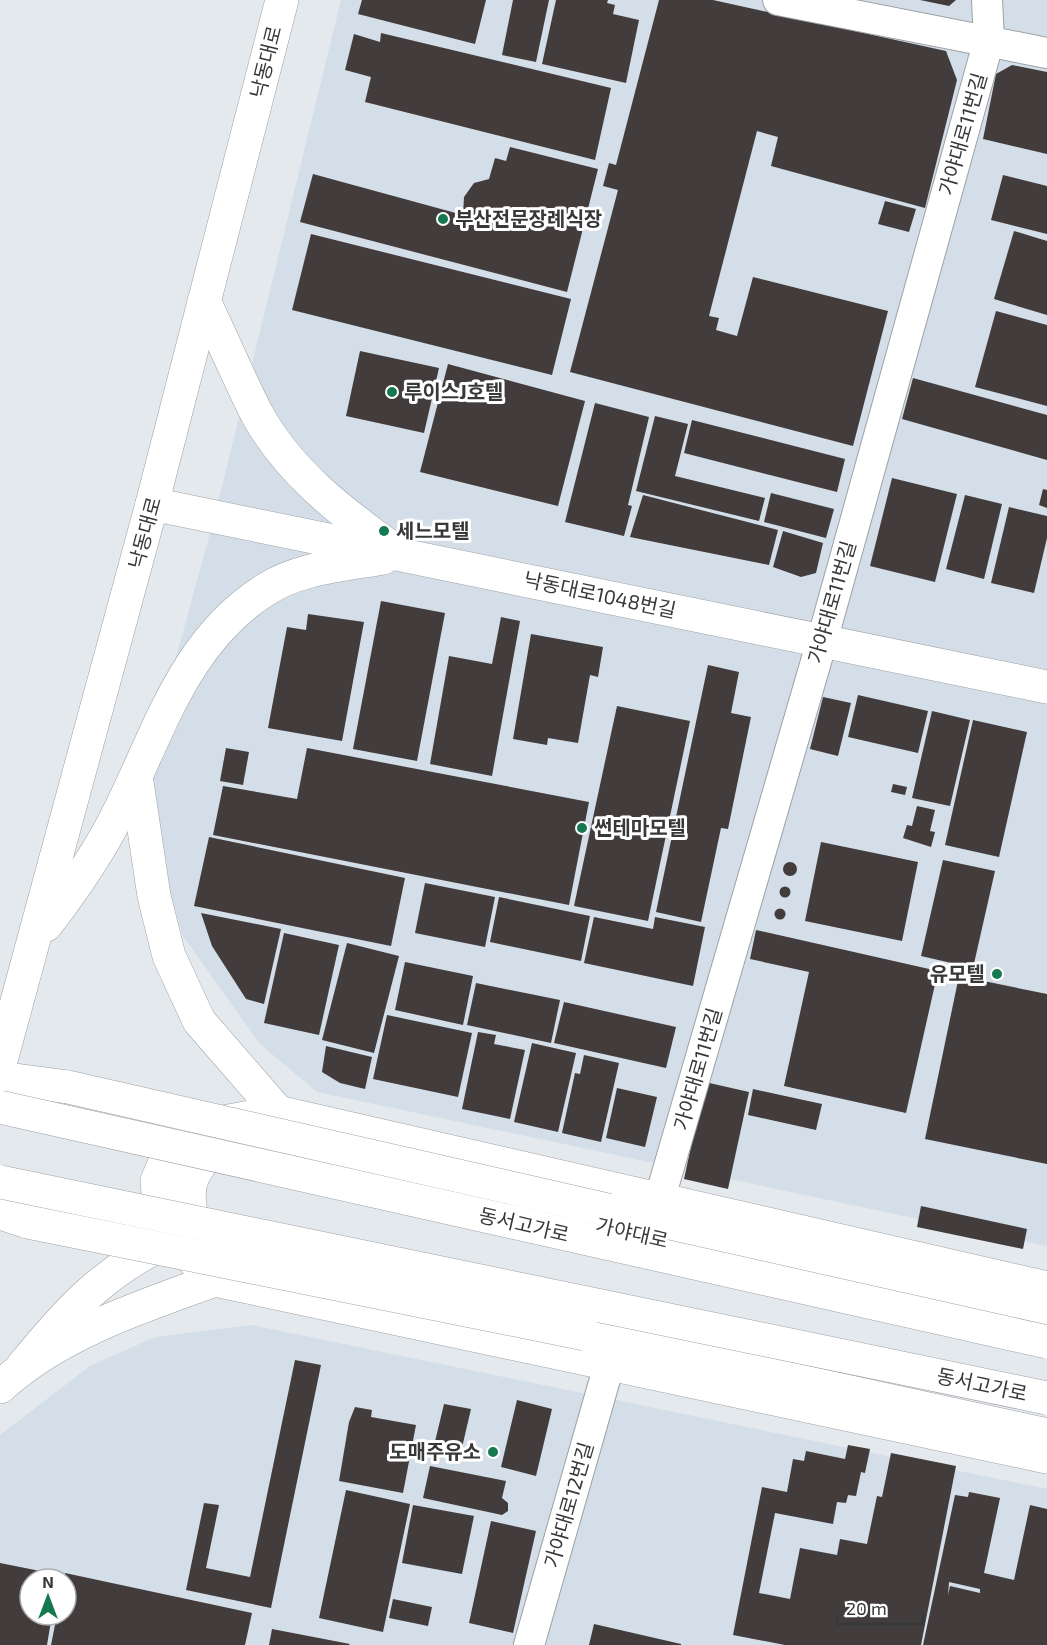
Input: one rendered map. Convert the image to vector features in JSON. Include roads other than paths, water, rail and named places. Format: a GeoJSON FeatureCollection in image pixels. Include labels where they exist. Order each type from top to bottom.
{"type":"FeatureCollection","features":[{"type":"Feature","properties":{"kind":"main road","name":"낙동대로"},"geometry":{"type":"LineString","coordinates":[[0,1064],[153,504],[282,0]]}},
{"type":"Feature","properties":{"kind":"main road"},"geometry":{"type":"LineString","coordinates":[[204,301],[258,415],[279,446],[306,478],[338,509],[402,555]]}},
{"type":"Feature","properties":{"kind":"main road","name":"낙동대로1048번길"},"geometry":{"type":"LineString","coordinates":[[153,504],[1047,687]]}},
{"type":"Feature","properties":{"kind":"main road"},"geometry":{"type":"LineString","coordinates":[[33,943],[85,872],[110,830],[172,695],[196,659],[240,609],[265,589],[293,576],[402,555]]}},
{"type":"Feature","properties":{"kind":"main road"},"geometry":{"type":"LineString","coordinates":[[136,776],[154,896],[169,956],[199,1021],[278,1112]]}},
{"type":"Feature","properties":{"kind":"main road"},"geometry":{"type":"LineString","coordinates":[[0,1078],[69,1087],[1047,1309]]}},
{"type":"Feature","properties":{"kind":"main road","name":"동서고가로"},"geometry":{"type":"LineString","coordinates":[[0,1107],[1047,1342]]}},
{"type":"Feature","properties":{"kind":"main road"},"geometry":{"type":"LineString","coordinates":[[1047,1288],[278,1112],[207,1125],[170,1150],[157,1181],[160,1218],[171,1239],[215,1280],[1047,1457]]}},
{"type":"Feature","properties":{"kind":"main road"},"geometry":{"type":"LineString","coordinates":[[157,1181],[183,1158],[216,1145]]}},
{"type":"Feature","properties":{"kind":"main road"},"geometry":{"type":"LineString","coordinates":[[216,1145],[199,1162],[189,1184],[188,1203],[195,1230],[220,1248]]}},
{"type":"Feature","properties":{"kind":"main road","name":"가야대로"},"geometry":{"type":"LineString","coordinates":[[216,1145],[250,1145],[1047,1327]]}},
{"type":"Feature","properties":{"kind":"main road","name":"동서고가로"},"geometry":{"type":"LineString","coordinates":[[0,1182],[1047,1398]]}},
{"type":"Feature","properties":{"kind":"main road"},"geometry":{"type":"LineString","coordinates":[[0,1213],[40,1224],[585,1334],[1047,1435]]}},
{"type":"Feature","properties":{"kind":"main road"},"geometry":{"type":"LineString","coordinates":[[11,1377],[62,1317],[112,1272],[171,1239],[436,1288],[1047,1418]]}},
{"type":"Feature","properties":{"kind":"main road"},"geometry":{"type":"LineString","coordinates":[[11,1377],[116,1316],[215,1280]]}},
{"type":"Feature","properties":{"kind":"street"},"geometry":{"type":"LineString","coordinates":[[778,0],[1047,53]]}},
{"type":"Feature","properties":{"kind":"street","name":"가야대로11번길"},"geometry":{"type":"LineString","coordinates":[[659,1201],[822,641],[989,40],[987,0]]}},
{"type":"Feature","properties":{"kind":"street","name":"가야대로12번길"},"geometry":{"type":"LineString","coordinates":[[530,1645],[609,1365]]}},
{"type":"Feature","properties":{"kind":"place","name":"부산전문장례식장"},"geometry":{"type":"Point","coordinates":[443,219]}},
{"type":"Feature","properties":{"kind":"place","name":"루이스J호텔"},"geometry":{"type":"Point","coordinates":[392,392]}},
{"type":"Feature","properties":{"kind":"place","name":"세느모텔"},"geometry":{"type":"Point","coordinates":[384,531]}},
{"type":"Feature","properties":{"kind":"place","name":"썬테마모텔"},"geometry":{"type":"Point","coordinates":[582,828]}},
{"type":"Feature","properties":{"kind":"place","name":"유모텔"},"geometry":{"type":"Point","coordinates":[997,974]}},
{"type":"Feature","properties":{"kind":"place","name":"도매주유소"},"geometry":{"type":"Point","coordinates":[493,1452]}}]}
